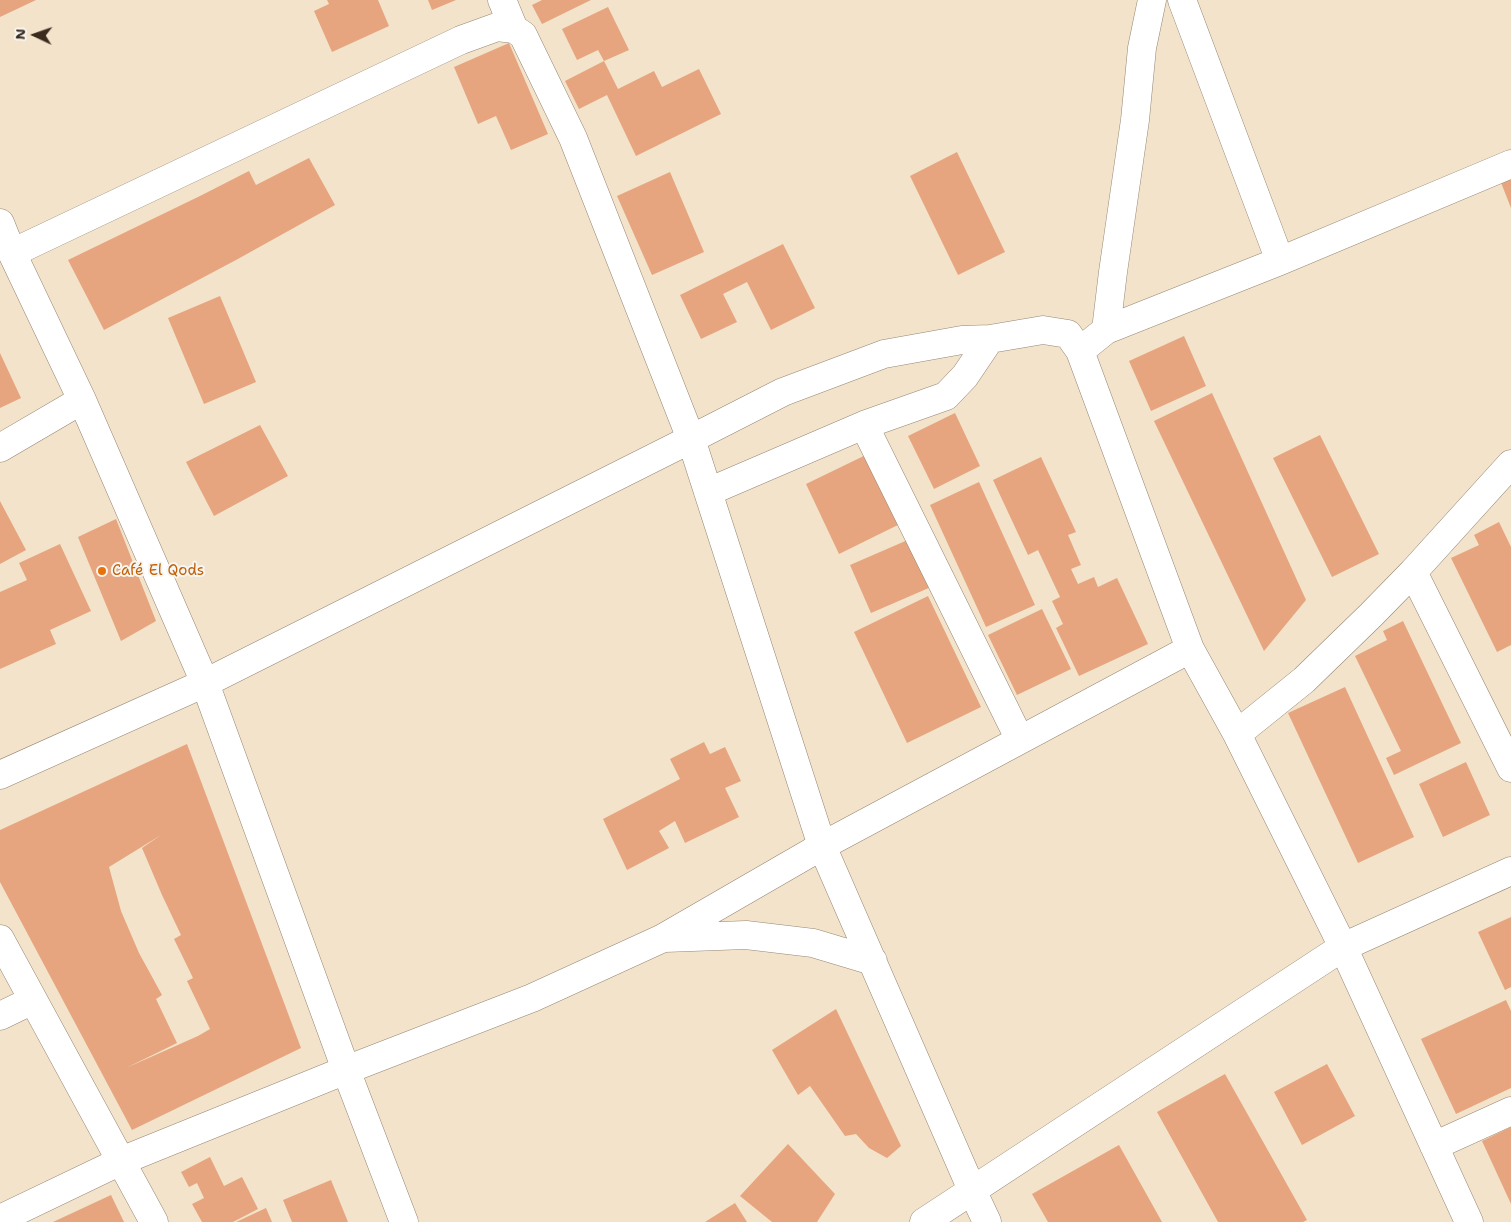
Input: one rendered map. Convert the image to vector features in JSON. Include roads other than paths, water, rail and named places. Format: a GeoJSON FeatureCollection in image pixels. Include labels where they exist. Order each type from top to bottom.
{"type":"FeatureCollection","features":[{"type":"Feature","properties":{"kind":"street"},"geometry":{"type":"LineString","coordinates":[[502,0],[514,29]]}},
{"type":"Feature","properties":{"kind":"street"},"geometry":{"type":"LineString","coordinates":[[1106,330],[1135,120],[1142,48],[1152,0]]}},
{"type":"Feature","properties":{"kind":"street"},"geometry":{"type":"LineString","coordinates":[[1182,0],[1280,261]]}},
{"type":"Feature","properties":{"kind":"street"},"geometry":{"type":"LineString","coordinates":[[12,253],[461,40],[497,27],[514,29],[524,35],[573,138],[691,440],[822,846],[987,1222]]}},
{"type":"Feature","properties":{"kind":"street"},"geometry":{"type":"LineString","coordinates":[[1080,351],[1106,330],[1280,261],[1511,164]]}},
{"type":"Feature","properties":{"kind":"street"},"geometry":{"type":"LineString","coordinates":[[0,223],[12,253],[82,400],[205,683],[346,1070],[404,1222]]}},
{"type":"Feature","properties":{"kind":"street"},"geometry":{"type":"LineString","coordinates":[[0,775],[205,683],[691,440],[783,392],[884,354],[962,340],[990,339],[1043,330],[1068,334],[1080,351],[1190,648],[1237,734],[1342,947],[1469,1222]]}},
{"type":"Feature","properties":{"kind":"street"},"geometry":{"type":"LineString","coordinates":[[708,492],[864,424],[946,396],[966,376],[990,339]]}},
{"type":"Feature","properties":{"kind":"street"},"geometry":{"type":"LineString","coordinates":[[0,448],[82,400]]}},
{"type":"Feature","properties":{"kind":"street"},"geometry":{"type":"LineString","coordinates":[[864,424],[1020,740]]}},
{"type":"Feature","properties":{"kind":"street"},"geometry":{"type":"LineString","coordinates":[[1237,734],[1304,680],[1413,572],[1511,464]]}},
{"type":"Feature","properties":{"kind":"street"},"geometry":{"type":"LineString","coordinates":[[1413,572],[1511,768]]}},
{"type":"Feature","properties":{"kind":"street"},"geometry":{"type":"LineString","coordinates":[[0,1219],[120,1161],[532,998],[661,939],[822,846],[1190,648]]}},
{"type":"Feature","properties":{"kind":"street"},"geometry":{"type":"LineString","coordinates":[[924,1222],[1342,947],[1511,871]]}},
{"type":"Feature","properties":{"kind":"street"},"geometry":{"type":"LineString","coordinates":[[661,939],[746,935],[813,942],[873,961]]}},
{"type":"Feature","properties":{"kind":"street"},"geometry":{"type":"LineString","coordinates":[[0,939],[154,1222]]}},
{"type":"Feature","properties":{"kind":"street"},"geometry":{"type":"LineString","coordinates":[[0,1016],[33,1000]]}},
{"type":"Feature","properties":{"kind":"street"},"geometry":{"type":"LineString","coordinates":[[1434,1146],[1511,1111]]}},
{"type":"Feature","properties":{"kind":"place","name":"Café El Qods"},"geometry":{"type":"Point","coordinates":[102,571]}}]}
